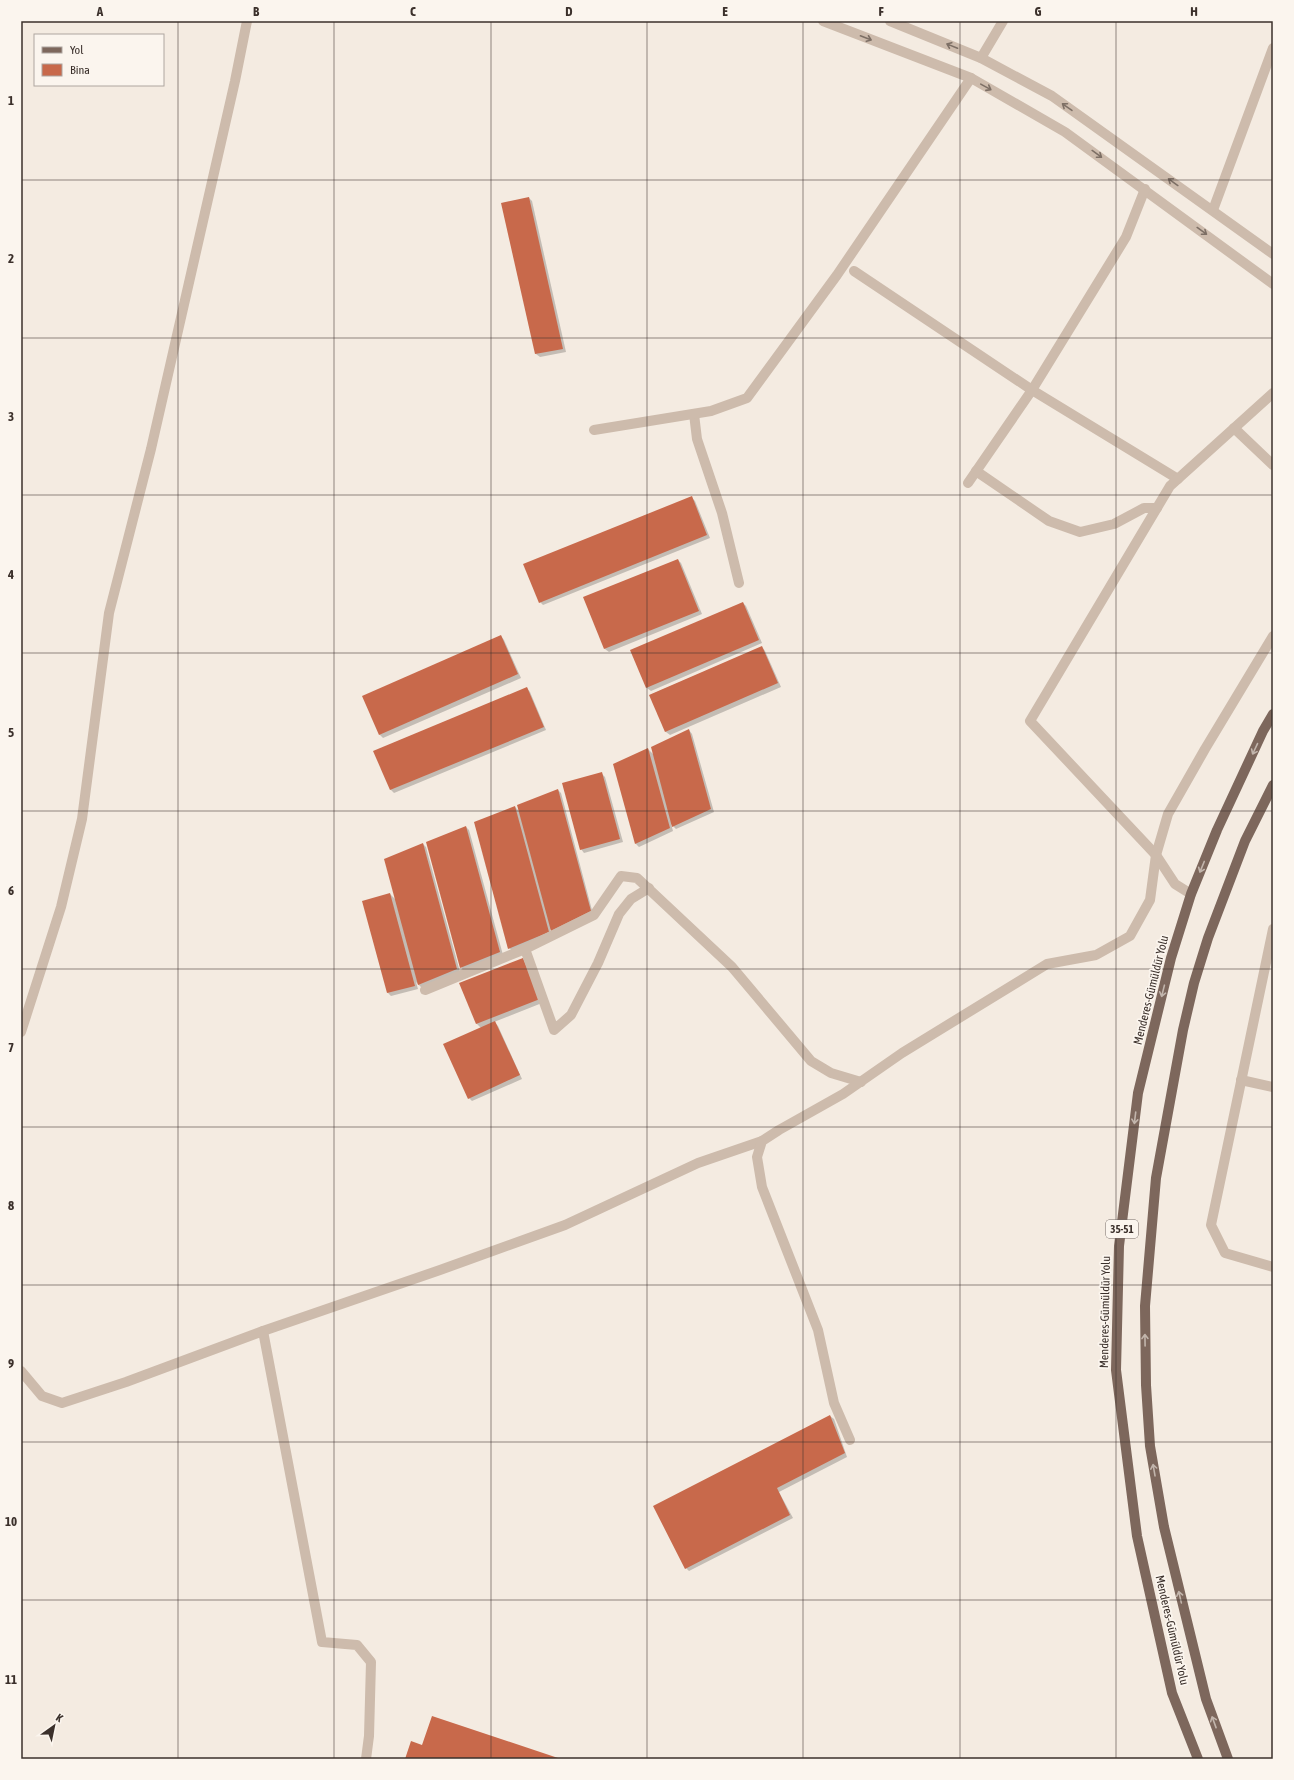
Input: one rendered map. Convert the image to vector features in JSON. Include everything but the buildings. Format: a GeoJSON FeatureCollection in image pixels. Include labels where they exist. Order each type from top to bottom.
{"type":"FeatureCollection","features":[{"type":"Feature","properties":{"kind":"main road","name":"Menderes-Gümüldür Yolu"},"geometry":{"type":"LineString","coordinates":[[1198,1759],[1172,1693],[1137,1536],[1116,1370],[1120,1246],[1138,1094],[1171,958],[1191,894],[1217,830],[1263,731],[1273,714]]}},
{"type":"Feature","properties":{"kind":"main road","name":"Menderes-Gümüldür Yolu"},"geometry":{"type":"LineString","coordinates":[[1228,1759],[1206,1699],[1164,1527],[1150,1446],[1146,1384],[1145,1306],[1156,1178],[1183,1030],[1194,983],[1208,938],[1245,842],[1273,785]]}},
{"type":"Feature","properties":{"kind":"street"},"geometry":{"type":"LineString","coordinates":[[21,1032],[61,907],[82,819],[109,613],[151,449],[235,81],[247,21]]}},
{"type":"Feature","properties":{"kind":"street"},"geometry":{"type":"LineString","coordinates":[[890,21],[981,58],[1052,96],[1273,254]]}},
{"type":"Feature","properties":{"kind":"street"},"geometry":{"type":"LineString","coordinates":[[981,58],[1003,21]]}},
{"type":"Feature","properties":{"kind":"street"},"geometry":{"type":"LineString","coordinates":[[828,22],[971,78],[1065,132],[1273,284]]}},
{"type":"Feature","properties":{"kind":"street"},"geometry":{"type":"LineString","coordinates":[[1213,210],[1273,48]]}},
{"type":"Feature","properties":{"kind":"street"},"geometry":{"type":"LineString","coordinates":[[594,430],[711,411],[747,398],[837,275],[971,78]]}},
{"type":"Feature","properties":{"kind":"street"},"geometry":{"type":"LineString","coordinates":[[968,483],[1032,390],[1126,237],[1144,189]]}},
{"type":"Feature","properties":{"kind":"street"},"geometry":{"type":"LineString","coordinates":[[854,271],[1032,390],[1178,479]]}},
{"type":"Feature","properties":{"kind":"street"},"geometry":{"type":"LineString","coordinates":[[1191,894],[1175,884],[1156,855],[1030,721],[1170,486],[1273,393]]}},
{"type":"Feature","properties":{"kind":"street"},"geometry":{"type":"LineString","coordinates":[[694,414],[697,439],[722,512],[739,583]]}},
{"type":"Feature","properties":{"kind":"street"},"geometry":{"type":"LineString","coordinates":[[1234,428],[1273,465]]}},
{"type":"Feature","properties":{"kind":"street"},"geometry":{"type":"LineString","coordinates":[[976,471],[1049,521],[1080,532],[1114,524],[1144,508],[1158,508]]}},
{"type":"Feature","properties":{"kind":"street"},"geometry":{"type":"LineString","coordinates":[[21,1371],[42,1396],[62,1403],[126,1382],[263,1331],[433,1273],[565,1225],[698,1163],[762,1141],[844,1094],[902,1053],[1047,964],[1096,955],[1130,936],[1150,900],[1156,855],[1168,814],[1273,636]]}},
{"type":"Feature","properties":{"kind":"street"},"geometry":{"type":"LineString","coordinates":[[425,990],[525,949],[594,915],[621,876],[637,878],[732,967],[811,1061],[832,1074],[861,1082]]}},
{"type":"Feature","properties":{"kind":"street"},"geometry":{"type":"LineString","coordinates":[[525,949],[554,1030],[571,1015],[598,963],[618,914],[631,899],[649,888]]}},
{"type":"Feature","properties":{"kind":"street"},"geometry":{"type":"LineString","coordinates":[[1273,929],[1211,1225],[1225,1252],[1273,1267]]}},
{"type":"Feature","properties":{"kind":"street"},"geometry":{"type":"LineString","coordinates":[[1242,1080],[1273,1087]]}},
{"type":"Feature","properties":{"kind":"street"},"geometry":{"type":"LineString","coordinates":[[762,1141],[757,1156],[762,1187],[818,1330],[834,1403],[850,1440]]}},
{"type":"Feature","properties":{"kind":"street"},"geometry":{"type":"LineString","coordinates":[[263,1331],[322,1642],[357,1645],[371,1662],[369,1736],[366,1759]]}}]}
